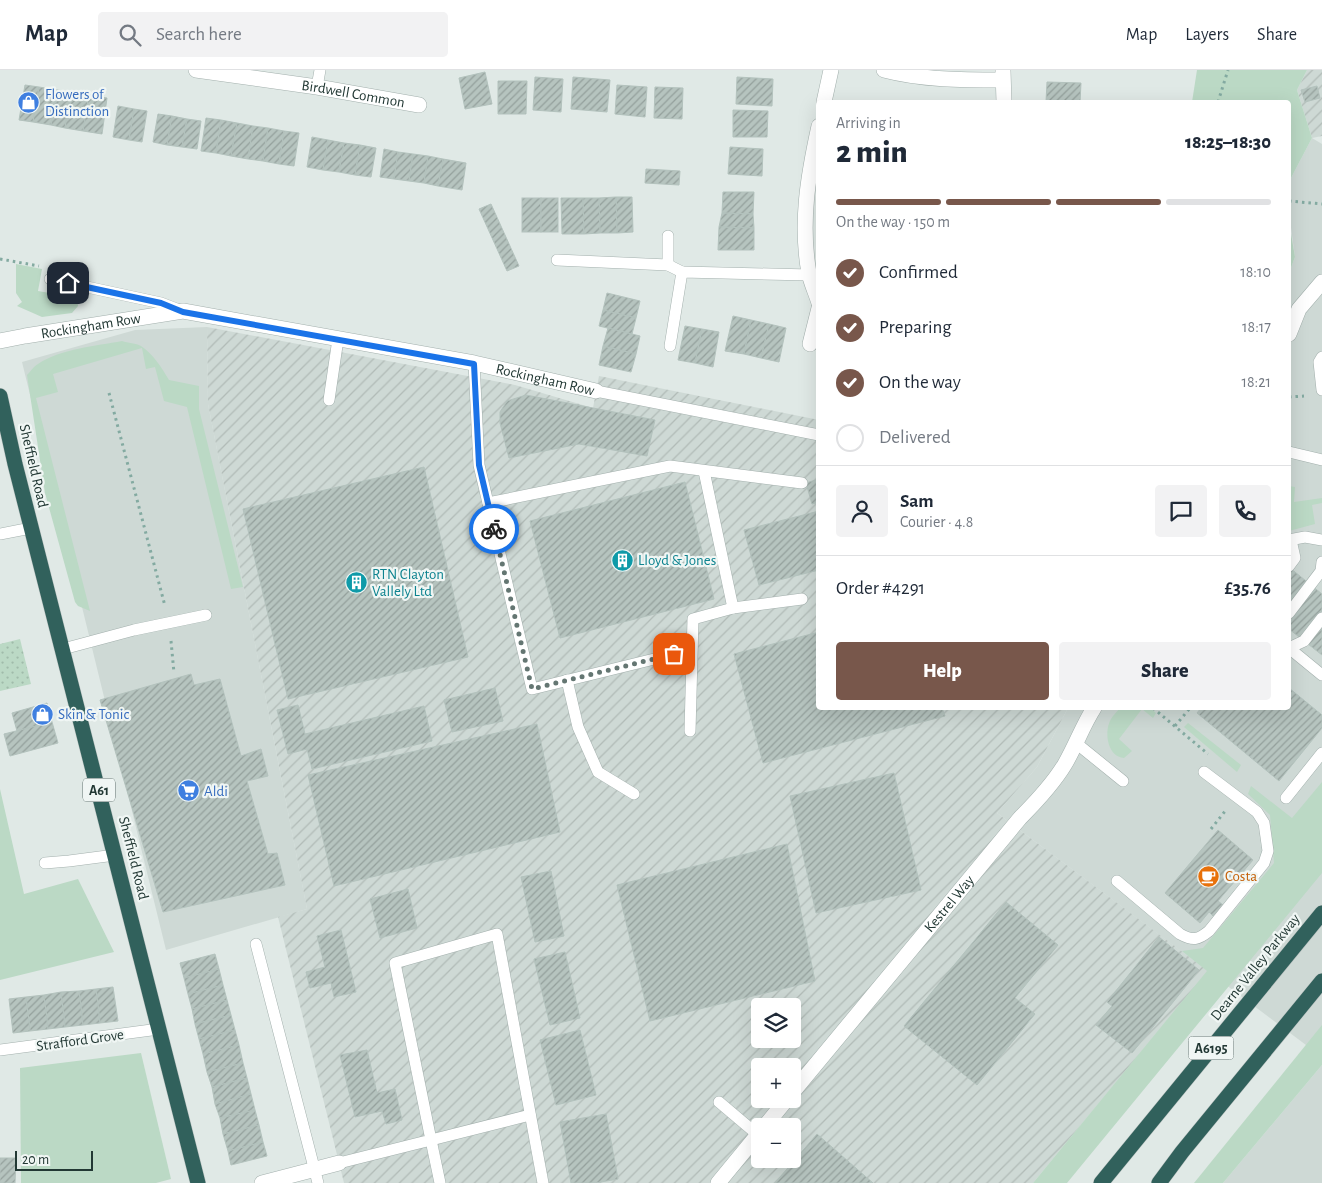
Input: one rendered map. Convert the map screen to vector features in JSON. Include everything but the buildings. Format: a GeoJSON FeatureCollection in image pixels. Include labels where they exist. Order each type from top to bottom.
{"type":"FeatureCollection","features":[{"type":"Feature","properties":{"kind":"highway","name":"Sheffield Road"},"geometry":{"type":"LineString","coordinates":[[0,396],[31,528],[198,1183]]}},
{"type":"Feature","properties":{"kind":"highway","name":"Dearne Valley Parkway"},"geometry":{"type":"LineString","coordinates":[[1101,1183],[1322,913]]}},
{"type":"Feature","properties":{"kind":"highway","name":"A6195"},"geometry":{"type":"LineString","coordinates":[[1159,1183],[1182,1152],[1322,981]]}},
{"type":"Feature","properties":{"kind":"street","name":"Birdwell Common"},"geometry":{"type":"LineString","coordinates":[[196,70],[317,87],[420,106]]}},
{"type":"Feature","properties":{"kind":"street"},"geometry":{"type":"LineString","coordinates":[[824,100],[831,70]]}},
{"type":"Feature","properties":{"kind":"street"},"geometry":{"type":"LineString","coordinates":[[884,70],[949,80],[1003,75],[1004,100]]}},
{"type":"Feature","properties":{"kind":"street"},"geometry":{"type":"LineString","coordinates":[[816,142],[806,195],[805,239],[810,274],[816,293]]}},
{"type":"Feature","properties":{"kind":"street"},"geometry":{"type":"LineString","coordinates":[[1291,329],[1299,309],[1322,282]]}},
{"type":"Feature","properties":{"kind":"street","name":"Rockingham Row"},"geometry":{"type":"LineString","coordinates":[[0,341],[183,312],[474,364],[596,391]]}},
{"type":"Feature","properties":{"kind":"street"},"geometry":{"type":"LineString","coordinates":[[810,344],[816,320]]}},
{"type":"Feature","properties":{"kind":"street","name":"Kestrel Way"},"geometry":{"type":"LineString","coordinates":[[801,1082],[1020,818],[1049,788],[1066,764],[1086,719],[1093,710]]}},
{"type":"Feature","properties":{"kind":"street"},"geometry":{"type":"LineString","coordinates":[[772,1118],[780,1108]]}},
{"type":"Feature","properties":{"kind":"street"},"geometry":{"type":"LineString","coordinates":[[718,1183],[751,1143]]}},
{"type":"Feature","properties":{"kind":"street"},"geometry":{"type":"LineString","coordinates":[[262,1183],[316,1176],[339,1162]]}},
{"type":"Feature","properties":{"kind":"lane"},"geometry":{"type":"LineString","coordinates":[[317,87],[320,70]]}},
{"type":"Feature","properties":{"kind":"lane"},"geometry":{"type":"LineString","coordinates":[[668,236],[668,266]]}},
{"type":"Feature","properties":{"kind":"lane"},"geometry":{"type":"LineString","coordinates":[[557,260],[668,266],[682,272],[810,274]]}},
{"type":"Feature","properties":{"kind":"lane"},"geometry":{"type":"LineString","coordinates":[[670,346],[682,272]]}},
{"type":"Feature","properties":{"kind":"lane","name":"Rockingham Row"},"geometry":{"type":"LineString","coordinates":[[50,279],[161,303],[183,312]]}},
{"type":"Feature","properties":{"kind":"lane"},"geometry":{"type":"LineString","coordinates":[[329,400],[338,339]]}},
{"type":"Feature","properties":{"kind":"lane"},"geometry":{"type":"LineString","coordinates":[[1322,357],[1319,362],[1322,390]]}},
{"type":"Feature","properties":{"kind":"lane"},"geometry":{"type":"LineString","coordinates":[[474,364],[479,465],[532,689],[691,650]]}},
{"type":"Feature","properties":{"kind":"lane","name":"Rockingham Row"},"geometry":{"type":"LineString","coordinates":[[596,391],[816,434]]}},
{"type":"Feature","properties":{"kind":"lane"},"geometry":{"type":"LineString","coordinates":[[1291,452],[1322,460]]}},
{"type":"Feature","properties":{"kind":"lane"},"geometry":{"type":"LineString","coordinates":[[488,503],[670,466],[802,483]]}},
{"type":"Feature","properties":{"kind":"lane"},"geometry":{"type":"LineString","coordinates":[[704,470],[733,608]]}},
{"type":"Feature","properties":{"kind":"lane"},"geometry":{"type":"LineString","coordinates":[[0,534],[31,528]]}},
{"type":"Feature","properties":{"kind":"lane"},"geometry":{"type":"LineString","coordinates":[[1291,540],[1305,538],[1322,540]]}},
{"type":"Feature","properties":{"kind":"lane"},"geometry":{"type":"LineString","coordinates":[[1291,544],[1295,558],[1291,563]]}},
{"type":"Feature","properties":{"kind":"lane"},"geometry":{"type":"LineString","coordinates":[[1291,610],[1321,571],[1322,562]]}},
{"type":"Feature","properties":{"kind":"lane"},"geometry":{"type":"LineString","coordinates":[[690,730],[693,619],[733,608],[802,599]]}},
{"type":"Feature","properties":{"kind":"lane"},"geometry":{"type":"LineString","coordinates":[[63,649],[134,630],[206,615]]}},
{"type":"Feature","properties":{"kind":"lane"},"geometry":{"type":"LineString","coordinates":[[1291,647],[1304,641],[1322,618]]}},
{"type":"Feature","properties":{"kind":"lane"},"geometry":{"type":"LineString","coordinates":[[1291,650],[1322,675]]}},
{"type":"Feature","properties":{"kind":"lane"},"geometry":{"type":"LineString","coordinates":[[1310,665],[1322,660]]}},
{"type":"Feature","properties":{"kind":"lane"},"geometry":{"type":"LineString","coordinates":[[567,680],[578,727],[598,772],[634,794]]}},
{"type":"Feature","properties":{"kind":"lane"},"geometry":{"type":"LineString","coordinates":[[1076,743],[1123,781]]}},
{"type":"Feature","properties":{"kind":"lane"},"geometry":{"type":"LineString","coordinates":[[1286,798],[1322,753]]}},
{"type":"Feature","properties":{"kind":"lane"},"geometry":{"type":"LineString","coordinates":[[1117,881],[1180,934],[1191,940],[1199,939],[1209,931],[1264,863],[1268,851],[1264,823],[1257,812],[1204,772]]}},
{"type":"Feature","properties":{"kind":"lane"},"geometry":{"type":"LineString","coordinates":[[45,863],[115,855]]}},
{"type":"Feature","properties":{"kind":"lane"},"geometry":{"type":"LineString","coordinates":[[440,1183],[395,963],[497,934],[542,1183]]}},
{"type":"Feature","properties":{"kind":"lane"},"geometry":{"type":"LineString","coordinates":[[256,944],[316,1176]]}},
{"type":"Feature","properties":{"kind":"lane","name":"Strafford Grove"},"geometry":{"type":"LineString","coordinates":[[0,1050],[159,1029]]}},
{"type":"Feature","properties":{"kind":"lane"},"geometry":{"type":"LineString","coordinates":[[719,1102],[751,1124]]}},
{"type":"Feature","properties":{"kind":"lane"},"geometry":{"type":"LineString","coordinates":[[339,1162],[530,1115]]}},
{"type":"Feature","properties":{"kind":"path"},"geometry":{"type":"LineString","coordinates":[[1219,100],[1228,70]]}},
{"type":"Feature","properties":{"kind":"path"},"geometry":{"type":"LineString","coordinates":[[1291,201],[1322,204]]}},
{"type":"Feature","properties":{"kind":"path"},"geometry":{"type":"LineString","coordinates":[[0,259],[49,268],[50,279]]}},
{"type":"Feature","properties":{"kind":"path"},"geometry":{"type":"LineString","coordinates":[[109,392],[169,623],[174,673]]}},
{"type":"Feature","properties":{"kind":"path"},"geometry":{"type":"LineString","coordinates":[[1175,726],[1188,710]]}},
{"type":"Feature","properties":{"kind":"shaded area"},"geometry":{"type":"Polygon","coordinates":[[[1307,70],[1322,70],[1322,136],[1312,138],[1297,90],[1307,70]]]}},
{"type":"Feature","properties":{"kind":"shaded area"},"geometry":{"type":"Polygon","coordinates":[[[1312,138],[1322,144],[1322,1057],[997,813],[1037,767],[1067,710],[1291,710],[1291,268],[1295,257],[1291,228],[1291,178],[1312,138]]]}},
{"type":"Feature","properties":{"kind":"shaded area"},"geometry":{"type":"Polygon","coordinates":[[[207,327],[208,404],[307,909],[166,950],[22,362],[135,330],[207,327]]]}},
{"type":"Feature","properties":{"kind":"shaded area"},"geometry":{"type":"Polygon","coordinates":[[[207,327],[515,385],[593,408],[599,376],[816,419],[816,710],[1067,710],[1037,767],[997,813],[1208,971],[1033,1183],[344,1183],[278,917],[307,909],[208,404],[207,327]]]}},
{"type":"Feature","properties":{"kind":"shaded area"},"geometry":{"type":"Polygon","coordinates":[[[1322,1065],[1322,1183],[1223,1183],[1322,1065]]]}},
{"type":"Feature","properties":{"kind":"green space"},"geometry":{"type":"Polygon","coordinates":[[[1197,70],[1307,70],[1297,90],[1312,138],[1291,178],[1291,100],[1192,100],[1197,70]]]}},
{"type":"Feature","properties":{"kind":"green space"},"geometry":{"type":"Polygon","coordinates":[[[1291,234],[1295,257],[1291,268],[1291,234]]]}},
{"type":"Feature","properties":{"kind":"green space"},"geometry":{"type":"Polygon","coordinates":[[[16,264],[42,269],[38,291],[73,297],[77,299],[78,306],[72,313],[42,317],[17,306],[22,302],[16,293],[16,264]]]}},
{"type":"Feature","properties":{"kind":"green space"},"geometry":{"type":"Polygon","coordinates":[[[122,341],[139,345],[145,349],[157,362],[169,380],[199,386],[199,409],[243,587],[231,589],[187,407],[164,401],[155,367],[146,369],[142,348],[53,374],[58,392],[36,398],[90,611],[78,606],[75,602],[45,493],[27,375],[37,365],[57,355],[122,341]]]}},
{"type":"Feature","properties":{"kind":"green space"},"geometry":{"type":"Polygon","coordinates":[[[1291,486],[1295,487],[1294,502],[1322,498],[1322,503],[1312,505],[1315,524],[1291,530],[1291,486]]]}},
{"type":"Feature","properties":{"kind":"green space"},"geometry":{"type":"Polygon","coordinates":[[[20,639],[31,684],[0,691],[0,644],[20,639]]]}},
{"type":"Feature","properties":{"kind":"green space"},"geometry":{"type":"Polygon","coordinates":[[[1118,710],[1141,710],[1119,739],[1132,751],[1124,758],[1114,753],[1109,744],[1107,732],[1113,716],[1118,710]]]}},
{"type":"Feature","properties":{"kind":"green space"},"geometry":{"type":"Polygon","coordinates":[[[1143,710],[1152,710],[1156,713],[1153,718],[1143,710]]]}},
{"type":"Feature","properties":{"kind":"green space"},"geometry":{"type":"Polygon","coordinates":[[[1188,723],[1241,765],[1237,772],[1184,727],[1188,723]]]}},
{"type":"Feature","properties":{"kind":"green space"},"geometry":{"type":"Polygon","coordinates":[[[1322,782],[1322,873],[1067,1183],[1033,1183],[1207,971],[1182,951],[1203,948],[1274,863],[1270,815],[1248,794],[1251,786],[1292,818],[1322,782]]]}},
{"type":"Feature","properties":{"kind":"green space"},"geometry":{"type":"Polygon","coordinates":[[[0,789],[24,894],[78,879],[114,952],[0,980],[0,789]]]}},
{"type":"Feature","properties":{"kind":"green space"},"geometry":{"type":"Polygon","coordinates":[[[1322,1025],[1322,1065],[1223,1183],[1194,1183],[1322,1025]]]}},
{"type":"Feature","properties":{"kind":"green space"},"geometry":{"type":"Polygon","coordinates":[[[141,1053],[171,1179],[156,1183],[21,1183],[20,1068],[141,1053]]]}},
{"type":"Feature","properties":{"kind":"way so far"},"geometry":{"type":"LineString","coordinates":[[494,529],[532,689],[674,654]]}},
{"type":"Feature","properties":{"kind":"place","name":"Flowers of Distinction"},"geometry":{"type":"Point","coordinates":[29,103]}},
{"type":"Feature","properties":{"kind":"place","name":"Lloyd & Jones"},"geometry":{"type":"Point","coordinates":[622,560]}},
{"type":"Feature","properties":{"kind":"place","name":"RTN Clayton Vallely Ltd"},"geometry":{"type":"Point","coordinates":[356,583]}},
{"type":"Feature","properties":{"kind":"place","name":"Skin & Tonic"},"geometry":{"type":"Point","coordinates":[42,714]}},
{"type":"Feature","properties":{"kind":"place","name":"Aldi"},"geometry":{"type":"Point","coordinates":[188,791]}},
{"type":"Feature","properties":{"kind":"place","name":"Costa"},"geometry":{"type":"Point","coordinates":[1209,876]}},
{"type":"Feature","properties":{"kind":"route"},"geometry":{"type":"LineString","coordinates":[[68,283],[161,303],[183,312],[474,364],[479,465],[494,529]]}}]}
